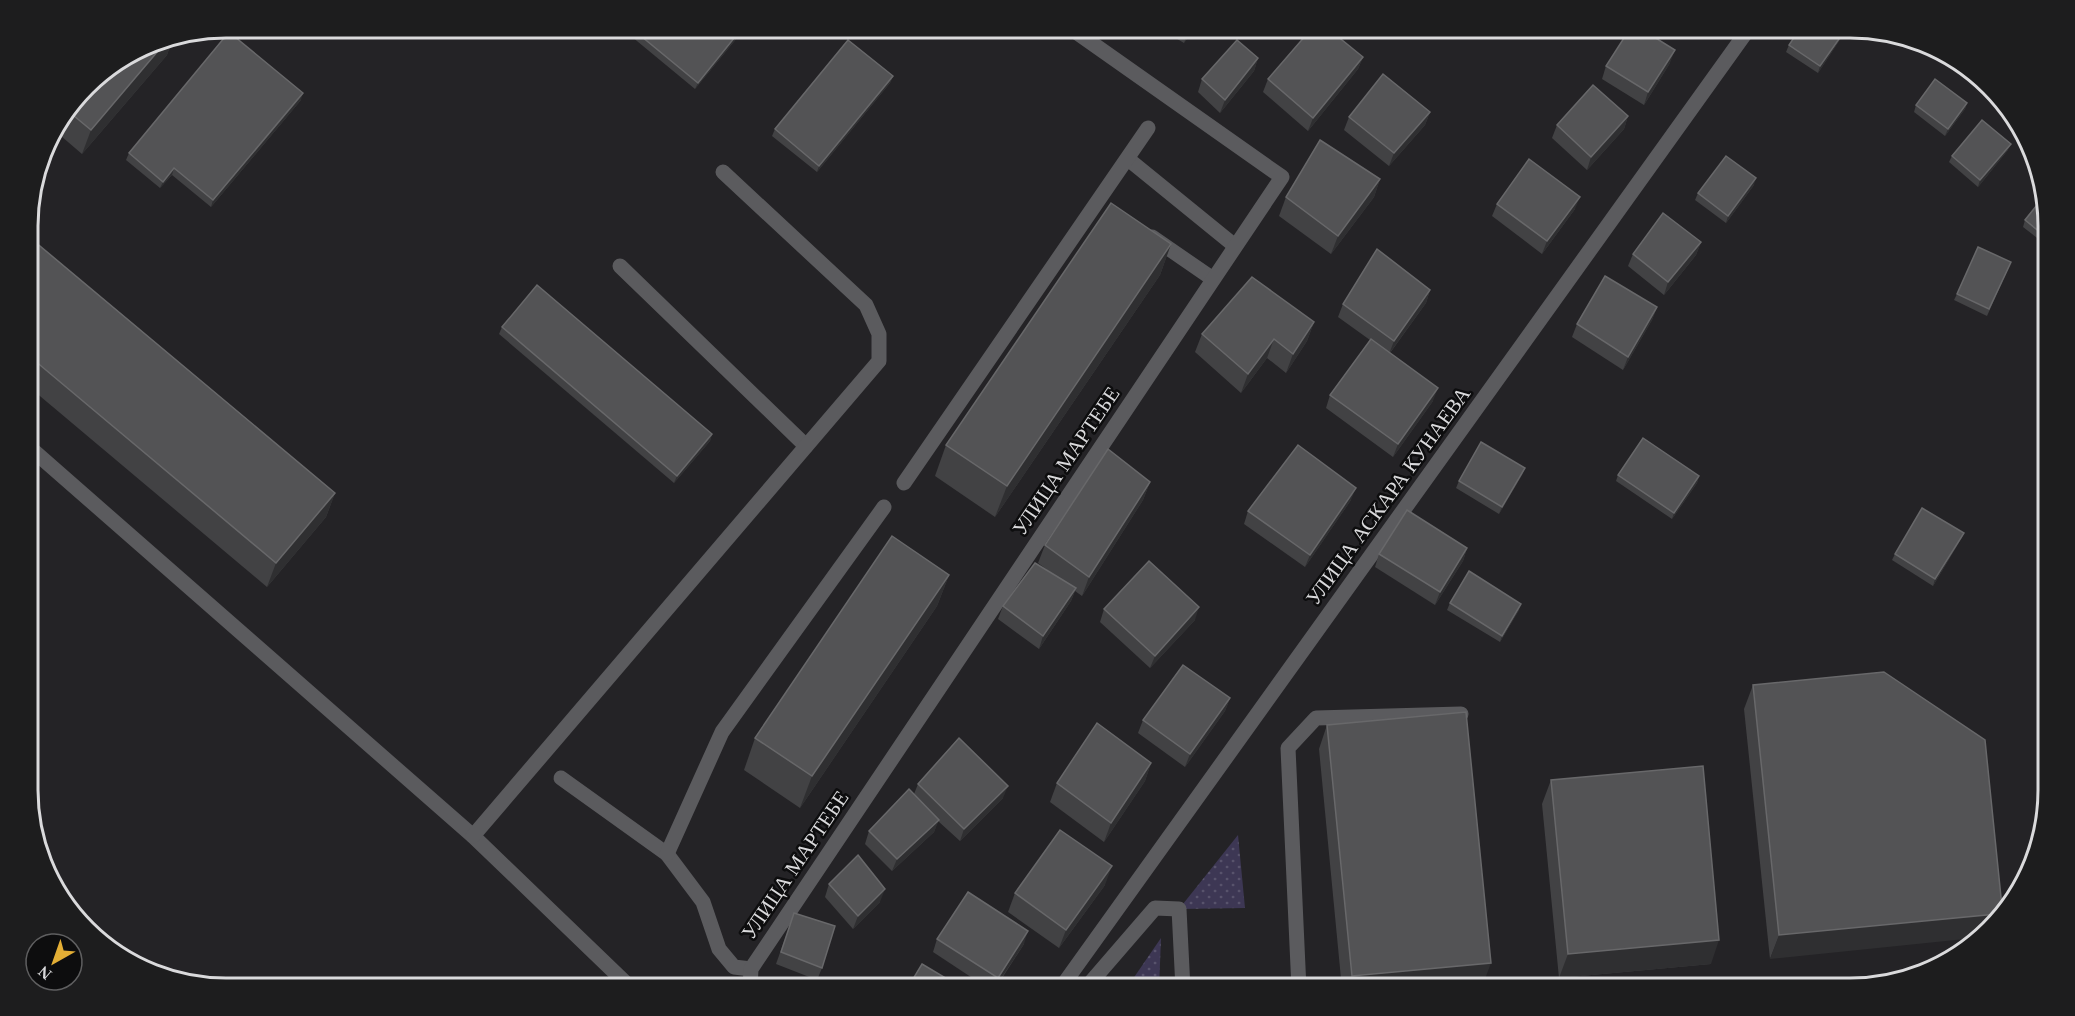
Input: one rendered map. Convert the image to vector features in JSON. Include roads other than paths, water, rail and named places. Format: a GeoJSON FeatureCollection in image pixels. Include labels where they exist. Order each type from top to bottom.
{"type":"FeatureCollection","features":[{"type":"Feature","properties":{"kind":"street","name":"УЛИЦА МАРТЕБЕ"},"geometry":{"type":"LineString","coordinates":[[751,978],[751,969],[1282,177],[1085,38]]}},
{"type":"Feature","properties":{"kind":"street","name":"УЛИЦА АСКАРА КУНАЕВА"},"geometry":{"type":"LineString","coordinates":[[1068,978],[1742,38]]}},
{"type":"Feature","properties":{"kind":"street"},"geometry":{"type":"LineString","coordinates":[[904,483],[1103,202],[1148,128]]}},
{"type":"Feature","properties":{"kind":"street"},"geometry":{"type":"LineString","coordinates":[[1128,159],[1235,246]]}},
{"type":"Feature","properties":{"kind":"street"},"geometry":{"type":"LineString","coordinates":[[473,837],[879,361],[879,334],[866,305],[723,172]]}},
{"type":"Feature","properties":{"kind":"street"},"geometry":{"type":"LineString","coordinates":[[1137,226],[1213,279]]}},
{"type":"Feature","properties":{"kind":"street"},"geometry":{"type":"LineString","coordinates":[[620,266],[806,446]]}},
{"type":"Feature","properties":{"kind":"street"},"geometry":{"type":"LineString","coordinates":[[38,455],[473,837],[620,978]]}},
{"type":"Feature","properties":{"kind":"street"},"geometry":{"type":"LineString","coordinates":[[667,854],[722,732],[884,507]]}},
{"type":"Feature","properties":{"kind":"street"},"geometry":{"type":"LineString","coordinates":[[1298,978],[1288,748],[1316,718],[1461,714]]}},
{"type":"Feature","properties":{"kind":"street"},"geometry":{"type":"LineString","coordinates":[[561,778],[667,854],[703,902],[719,949],[734,967],[751,969]]}},
{"type":"Feature","properties":{"kind":"street"},"geometry":{"type":"LineString","coordinates":[[1095,978],[1155,908],[1179,909],[1182,978]]}}]}
